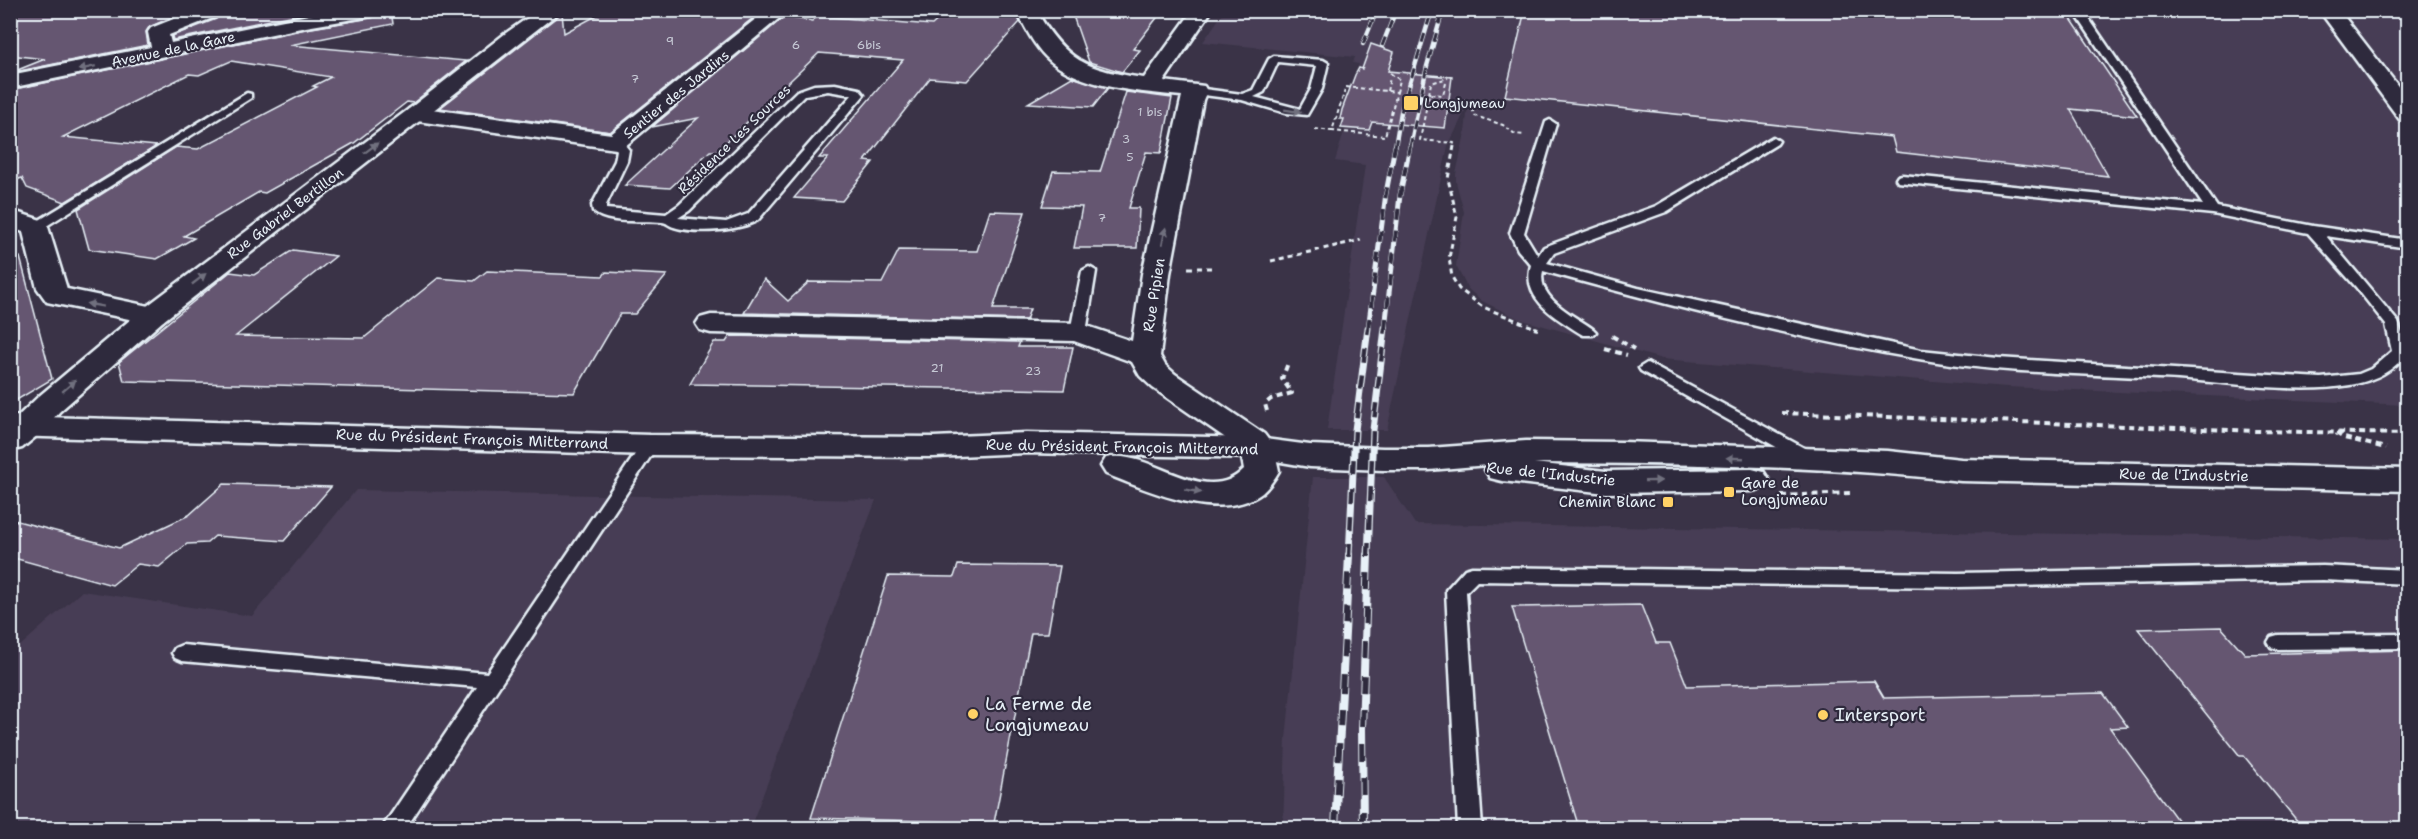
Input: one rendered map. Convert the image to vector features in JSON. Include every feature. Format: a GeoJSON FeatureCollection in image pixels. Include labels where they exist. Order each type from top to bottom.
{"type":"FeatureCollection","features":[{"type":"Feature","properties":{"kind":"street"},"geometry":{"type":"LineString","coordinates":[[162,50],[158,32],[207,13],[192,10]]}},
{"type":"Feature","properties":{"kind":"street","name":"Avenue de la Gare"},"geometry":{"type":"LineString","coordinates":[[10,82],[306,21],[371,10]]}},
{"type":"Feature","properties":{"kind":"street","name":"Rue Gabriel Bertillon"},"geometry":{"type":"LineString","coordinates":[[16,431],[153,315],[417,114],[513,37],[553,10]]}},
{"type":"Feature","properties":{"kind":"street","name":"Sentier des Jardins"},"geometry":{"type":"LineString","coordinates":[[417,114],[616,142],[780,10]]}},
{"type":"Feature","properties":{"kind":"street"},"geometry":{"type":"LineString","coordinates":[[1026,10],[1045,43],[1061,59],[1087,72],[1124,81],[1196,91]]}},
{"type":"Feature","properties":{"kind":"street"},"geometry":{"type":"LineString","coordinates":[[1150,85],[1203,10]]}},
{"type":"Feature","properties":{"kind":"street"},"geometry":{"type":"LineString","coordinates":[[2328,10],[2408,115]]}},
{"type":"Feature","properties":{"kind":"street","name":"Rue Pipien"},"geometry":{"type":"LineString","coordinates":[[1145,356],[1156,274],[1192,100],[1196,91]]}},
{"type":"Feature","properties":{"kind":"street"},"geometry":{"type":"LineString","coordinates":[[23,222],[51,288],[57,296],[153,315]]}},
{"type":"Feature","properties":{"kind":"street"},"geometry":{"type":"LineString","coordinates":[[711,324],[1078,332],[1145,356],[1151,369],[1164,381],[1252,441],[1260,456],[1262,471],[1256,481],[1242,488],[1226,493],[1205,494],[1187,491],[1119,456]]}},
{"type":"Feature","properties":{"kind":"street","name":"Rue du Président François Mitterrand"},"geometry":{"type":"LineString","coordinates":[[16,431],[650,445],[934,447],[1023,459],[1119,456],[1325,457]]}},
{"type":"Feature","properties":{"kind":"street","name":"Rue de l'Industrie"},"geometry":{"type":"LineString","coordinates":[[1325,457],[1428,459],[1548,452],[1623,453],[1888,462],[1960,470]]}},
{"type":"Feature","properties":{"kind":"street","name":"Rue de l'Industrie"},"geometry":{"type":"LineString","coordinates":[[1428,459],[1606,482],[1751,480],[1842,474],[1904,475],[1960,470],[2402,465]]}},
{"type":"Feature","properties":{"kind":"lane"},"geometry":{"type":"LineString","coordinates":[[2078,10],[2213,210]]}},
{"type":"Feature","properties":{"kind":"lane"},"geometry":{"type":"LineString","coordinates":[[1196,91],[1243,97],[1304,113],[1322,75],[1323,63],[1275,54],[1258,92],[1243,97]]}},
{"type":"Feature","properties":{"kind":"lane","name":"Résidence Les Sources"},"geometry":{"type":"LineString","coordinates":[[616,142],[623,150],[621,161],[599,205],[600,211],[607,215],[669,218],[677,224],[736,226],[746,223],[761,209],[858,95],[855,91],[834,88],[807,90],[801,93],[684,208],[669,218]]}},
{"type":"Feature","properties":{"kind":"lane"},"geometry":{"type":"LineString","coordinates":[[23,222],[248,96]]}},
{"type":"Feature","properties":{"kind":"lane"},"geometry":{"type":"LineString","coordinates":[[1548,131],[1517,233],[1525,250],[1539,265],[1635,292],[1921,355],[1998,363],[2291,382],[2336,382],[2368,377],[2389,366],[2400,352],[2393,325],[2361,284],[2313,230]]}},
{"type":"Feature","properties":{"kind":"lane"},"geometry":{"type":"LineString","coordinates":[[1588,332],[1547,303],[1535,286],[1534,274],[1549,250],[1661,209],[1773,141]]}},
{"type":"Feature","properties":{"kind":"lane"},"geometry":{"type":"LineString","coordinates":[[1902,179],[2213,210],[2313,230],[2408,244]]}},
{"type":"Feature","properties":{"kind":"lane"},"geometry":{"type":"LineString","coordinates":[[1078,332],[1089,271]]}},
{"type":"Feature","properties":{"kind":"lane"},"geometry":{"type":"LineString","coordinates":[[1640,362],[1815,460]]}},
{"type":"Feature","properties":{"kind":"lane"},"geometry":{"type":"LineString","coordinates":[[394,828],[650,445]]}},
{"type":"Feature","properties":{"kind":"lane"},"geometry":{"type":"LineString","coordinates":[[1470,828],[1456,590],[1472,574],[1958,580],[2323,573],[2408,577]]}},
{"type":"Feature","properties":{"kind":"lane"},"geometry":{"type":"LineString","coordinates":[[2278,642],[2408,641]]}},
{"type":"Feature","properties":{"kind":"lane"},"geometry":{"type":"LineString","coordinates":[[182,653],[493,681]]}},
{"type":"Feature","properties":{"kind":"path"},"geometry":{"type":"LineString","coordinates":[[1390,73],[1400,80],[1397,92],[1385,136],[1332,131],[1346,87],[1397,92]]}},
{"type":"Feature","properties":{"kind":"path"},"geometry":{"type":"LineString","coordinates":[[1387,91],[1390,78]]}},
{"type":"Feature","properties":{"kind":"path"},"geometry":{"type":"LineString","coordinates":[[1448,78],[1431,83],[1420,140],[1454,143],[1448,181],[1457,211],[1449,265],[1451,276],[1462,291],[1477,304],[1500,316],[1539,329]]}},
{"type":"Feature","properties":{"kind":"path"},"geometry":{"type":"LineString","coordinates":[[1429,94],[1443,95],[1446,83]]}},
{"type":"Feature","properties":{"kind":"path"},"geometry":{"type":"LineString","coordinates":[[1456,100],[1468,101],[1475,116],[1503,125],[1515,134],[1548,131]]}},
{"type":"Feature","properties":{"kind":"path"},"geometry":{"type":"LineString","coordinates":[[1271,261],[1361,240]]}},
{"type":"Feature","properties":{"kind":"path"},"geometry":{"type":"LineString","coordinates":[[1201,268],[1211,268]]}},
{"type":"Feature","properties":{"kind":"path"},"geometry":{"type":"LineString","coordinates":[[1588,332],[1608,333],[1645,356],[1640,362],[1604,348]]}},
{"type":"Feature","properties":{"kind":"path"},"geometry":{"type":"LineString","coordinates":[[1272,417],[1265,409],[1265,404],[1271,399],[1292,393],[1282,379],[1288,363]]}},
{"type":"Feature","properties":{"kind":"path"},"geometry":{"type":"LineString","coordinates":[[1780,413],[2408,434]]}},
{"type":"Feature","properties":{"kind":"path"},"geometry":{"type":"LineString","coordinates":[[2336,433],[2402,465]]}},
{"type":"Feature","properties":{"kind":"shaded area"},"geometry":{"type":"Polygon","coordinates":[[[1225,10],[2407,11],[2407,405],[2007,387],[1662,359],[1519,319],[1482,301],[1468,289],[1456,266],[1464,212],[1456,174],[1465,133],[1468,105],[1448,146],[1387,430],[1327,430],[1365,165],[1335,161],[1345,129],[1341,128],[1344,119],[1343,111],[1340,110],[1345,97],[1348,97],[1359,64],[1353,63],[1355,57],[1203,42],[1225,10]]]}},
{"type":"Feature","properties":{"kind":"shaded area"},"geometry":{"type":"Polygon","coordinates":[[[1313,477],[1384,477],[1415,524],[2407,539],[2407,828],[1283,828],[1286,739],[1313,477]]]}},
{"type":"Feature","properties":{"kind":"shaded area"},"geometry":{"type":"Polygon","coordinates":[[[356,490],[876,500],[750,828],[11,828],[10,655],[82,591],[252,616],[356,490]]]}},
{"type":"Feature","properties":{"kind":"building"},"geometry":{"type":"Polygon","coordinates":[[[10,10],[181,10],[182,13],[149,27],[146,32],[148,45],[10,73],[45,59],[10,55],[10,10]]]}},
{"type":"Feature","properties":{"kind":"building"},"geometry":{"type":"Polygon","coordinates":[[[219,10],[319,10],[173,40],[172,36],[216,19],[220,14],[219,10]]]}},
{"type":"Feature","properties":{"kind":"building"},"geometry":{"type":"Polygon","coordinates":[[[382,10],[391,10],[393,24],[290,45],[466,61],[413,103],[407,102],[354,143],[265,193],[259,192],[184,236],[194,238],[157,259],[89,249],[78,209],[176,147],[198,149],[317,87],[313,86],[331,77],[231,61],[199,75],[189,74],[63,137],[157,146],[65,202],[27,188],[22,178],[10,182],[10,90],[306,29],[371,18],[379,16],[382,10]]]}},
{"type":"Feature","properties":{"kind":"building"},"geometry":{"type":"Polygon","coordinates":[[[607,10],[731,10],[758,14],[610,132],[440,108],[562,13],[564,33],[607,10]]]}},
{"type":"Feature","properties":{"kind":"building"},"geometry":{"type":"Polygon","coordinates":[[[949,10],[1014,10],[1020,22],[967,81],[930,78],[865,161],[873,162],[842,201],[794,198],[828,158],[819,158],[903,60],[819,53],[717,151],[710,151],[670,188],[625,185],[698,118],[652,127],[784,17],[812,21],[818,16],[932,25],[949,10]]]}},
{"type":"Feature","properties":{"kind":"building"},"geometry":{"type":"Polygon","coordinates":[[[1071,10],[1163,10],[1133,49],[1140,50],[1122,72],[1089,62],[1071,10]]]}},
{"type":"Feature","properties":{"kind":"building"},"geometry":{"type":"Polygon","coordinates":[[[1525,10],[2065,10],[2137,116],[2070,109],[2108,176],[1896,152],[1892,137],[1505,96],[1525,10]]]}},
{"type":"Feature","properties":{"kind":"building"},"geometry":{"type":"Polygon","coordinates":[[[1371,44],[1394,52],[1388,71],[1452,77],[1445,128],[1372,122],[1369,130],[1341,128],[1344,119],[1340,119],[1342,110],[1355,75],[1359,68],[1362,69],[1371,44]]]}},
{"type":"Feature","properties":{"kind":"building"},"geometry":{"type":"Polygon","coordinates":[[[1072,77],[1108,88],[1093,107],[1028,103],[1072,77]]]}},
{"type":"Feature","properties":{"kind":"building"},"geometry":{"type":"Polygon","coordinates":[[[1126,92],[1172,98],[1161,153],[1146,152],[1129,208],[1139,208],[1137,248],[1074,248],[1082,207],[1042,206],[1053,171],[1100,172],[1126,92]]]}},
{"type":"Feature","properties":{"kind":"building"},"geometry":{"type":"Polygon","coordinates":[[[990,211],[1025,212],[993,309],[1030,309],[1026,320],[744,313],[764,279],[788,301],[809,282],[882,283],[899,250],[977,251],[990,211]]]}},
{"type":"Feature","properties":{"kind":"building"},"geometry":{"type":"Polygon","coordinates":[[[293,250],[336,256],[236,336],[364,338],[438,278],[474,281],[487,271],[603,276],[606,272],[667,275],[635,314],[620,314],[574,393],[124,381],[119,362],[230,272],[254,275],[293,250]]]}},
{"type":"Feature","properties":{"kind":"building"},"geometry":{"type":"Polygon","coordinates":[[[20,257],[52,379],[10,404],[10,258],[20,257]]]}},
{"type":"Feature","properties":{"kind":"building"},"geometry":{"type":"Polygon","coordinates":[[[730,336],[1020,342],[1018,347],[1073,347],[1064,390],[690,384],[714,342],[726,342],[730,336]]]}},
{"type":"Feature","properties":{"kind":"building"},"geometry":{"type":"Polygon","coordinates":[[[224,484],[331,487],[284,541],[215,536],[207,543],[187,544],[159,567],[138,564],[112,585],[10,557],[10,519],[119,548],[189,515],[224,484]]]}},
{"type":"Feature","properties":{"kind":"building"},"geometry":{"type":"Polygon","coordinates":[[[958,565],[1060,566],[1048,633],[1031,633],[994,823],[811,818],[888,576],[954,577],[958,565]]]}},
{"type":"Feature","properties":{"kind":"building","name":"Intersport"},"geometry":{"type":"Polygon","coordinates":[[[1641,605],[1656,643],[1670,643],[1687,686],[1874,681],[1884,698],[2103,693],[2128,727],[2110,728],[2183,828],[1579,828],[1512,607],[1641,605]]]}},
{"type":"Feature","properties":{"kind":"building"},"geometry":{"type":"Polygon","coordinates":[[[2221,627],[2245,654],[2408,650],[2408,828],[2303,828],[2244,756],[2240,756],[2138,629],[2221,627]]]}},
{"type":"Feature","properties":{"kind":"railway"},"geometry":{"type":"LineString","coordinates":[[1363,44],[1377,10]]}},
{"type":"Feature","properties":{"kind":"railway"},"geometry":{"type":"LineString","coordinates":[[1382,46],[1396,10]]}},
{"type":"Feature","properties":{"kind":"railway"},"geometry":{"type":"LineString","coordinates":[[1395,147],[1401,112],[1432,10]]}},
{"type":"Feature","properties":{"kind":"railway"},"geometry":{"type":"LineString","coordinates":[[1410,147],[1427,66],[1443,10]]}},
{"type":"Feature","properties":{"kind":"railway"},"geometry":{"type":"LineString","coordinates":[[1368,329],[1386,193],[1395,146]]}},
{"type":"Feature","properties":{"kind":"railway"},"geometry":{"type":"LineString","coordinates":[[1385,329],[1400,195],[1410,146]]}},
{"type":"Feature","properties":{"kind":"railway"},"geometry":{"type":"LineString","coordinates":[[1349,557],[1355,430],[1368,328]]}},
{"type":"Feature","properties":{"kind":"railway"},"geometry":{"type":"LineString","coordinates":[[1368,557],[1373,430],[1385,328]]}},
{"type":"Feature","properties":{"kind":"railway"},"geometry":{"type":"LineString","coordinates":[[1335,828],[1349,555]]}},
{"type":"Feature","properties":{"kind":"railway"},"geometry":{"type":"LineString","coordinates":[[1363,828],[1362,729],[1368,555]]}},
{"type":"Feature","properties":{"kind":"place","name":"Longjumeau"},"geometry":{"type":"Point","coordinates":[1411,103]}},
{"type":"Feature","properties":{"kind":"place","name":"Gare de Longjumeau"},"geometry":{"type":"Point","coordinates":[1729,492]}},
{"type":"Feature","properties":{"kind":"place","name":"Chemin Blanc"},"geometry":{"type":"Point","coordinates":[1668,502]}},
{"type":"Feature","properties":{"kind":"place","name":"La Ferme de Longjumeau"},"geometry":{"type":"Point","coordinates":[973,714]}},
{"type":"Feature","properties":{"kind":"place","name":"Intersport"},"geometry":{"type":"Point","coordinates":[1823,715]}}]}
